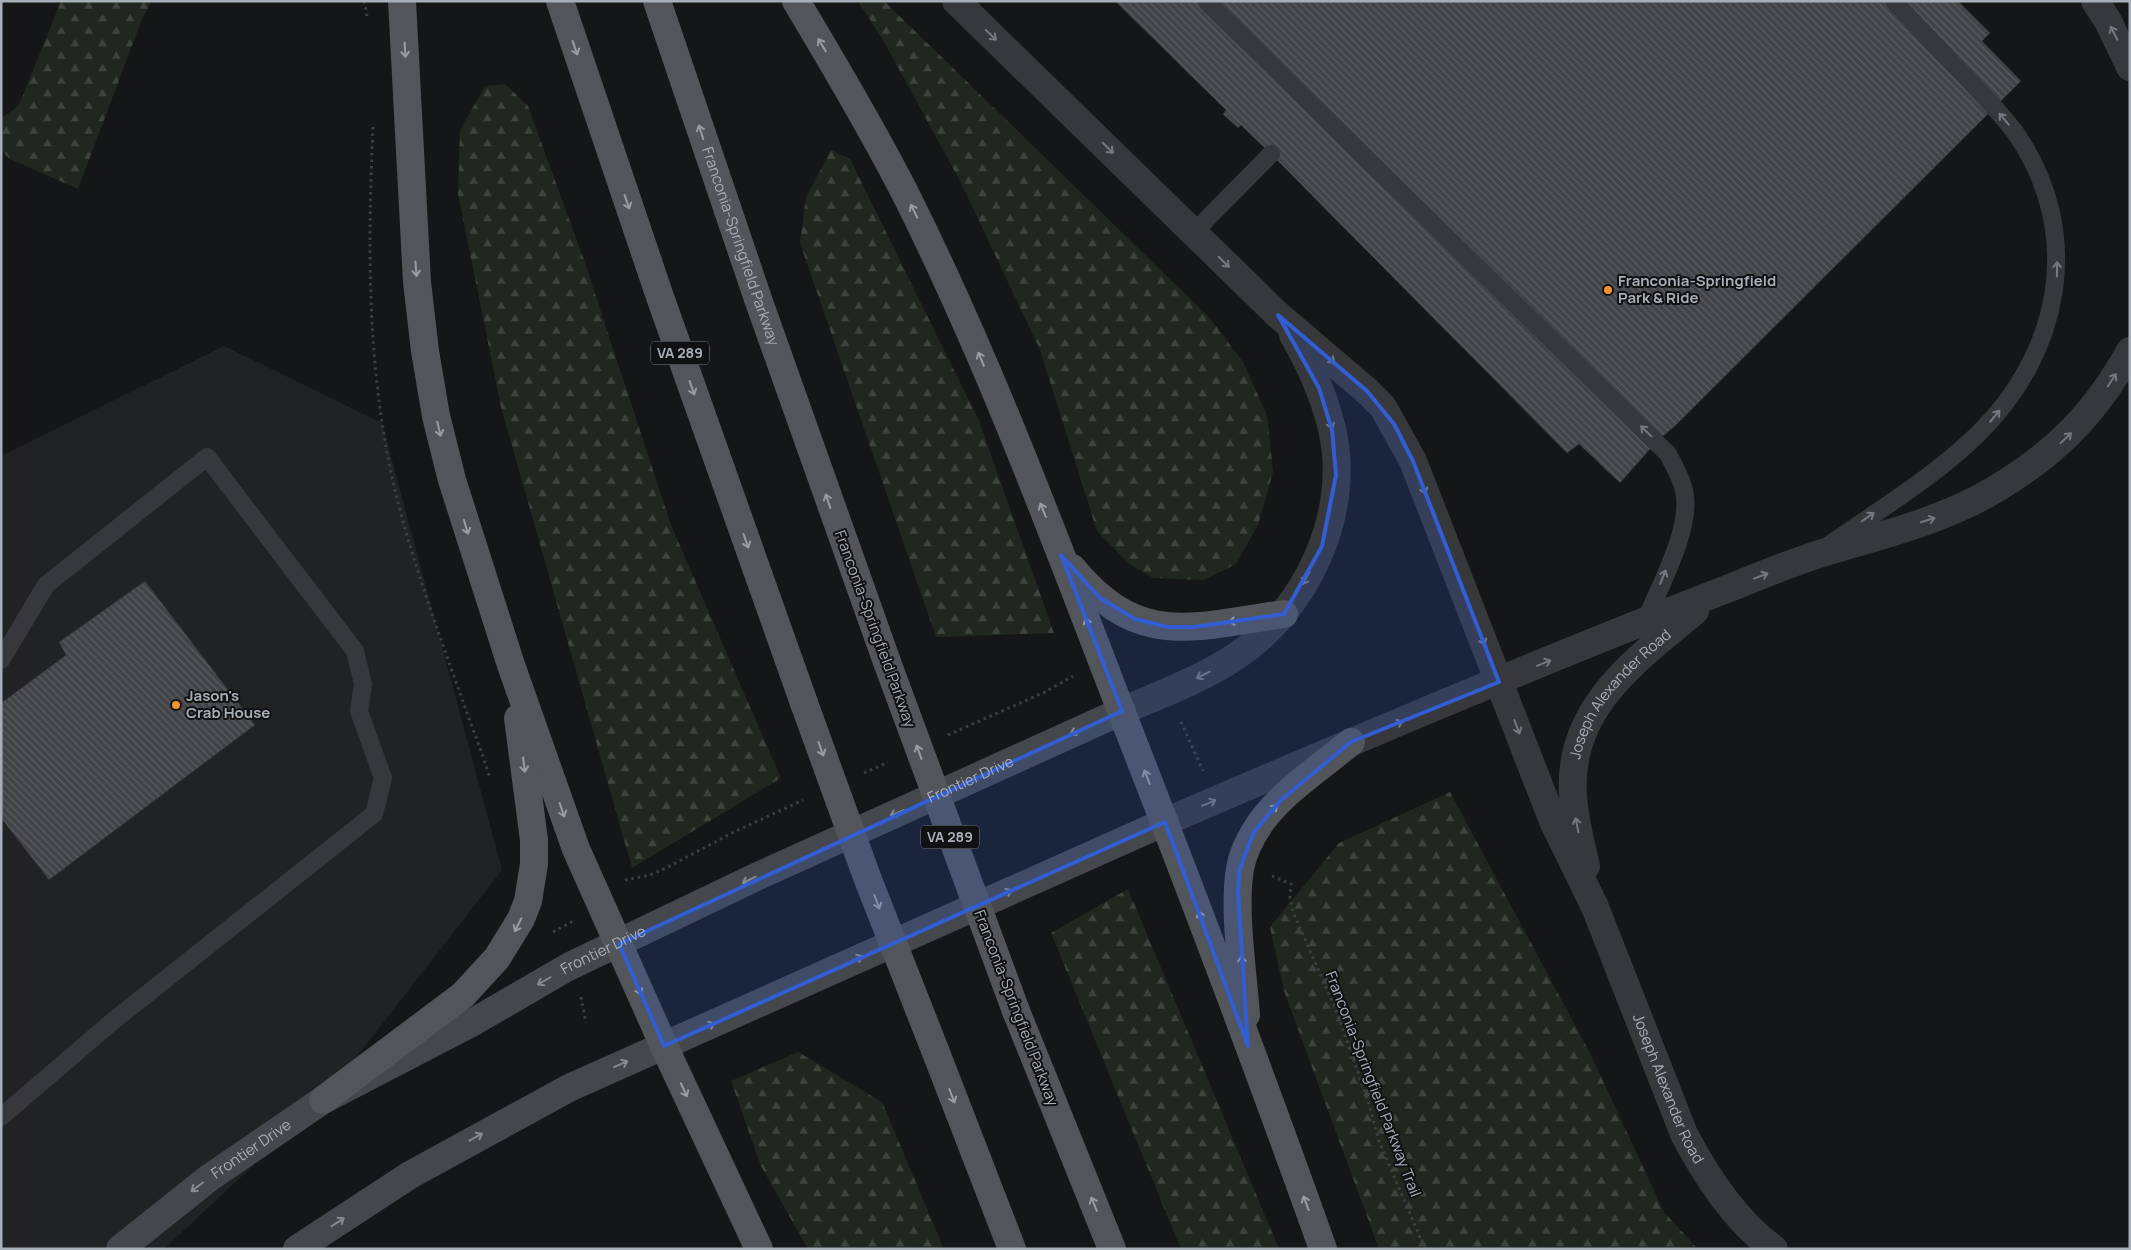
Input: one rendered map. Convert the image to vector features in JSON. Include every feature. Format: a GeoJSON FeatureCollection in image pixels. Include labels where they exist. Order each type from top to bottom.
{"type":"FeatureCollection","features":[{"type":"Feature","properties":{"kind":"main road"},"geometry":{"type":"LineString","coordinates":[[402,1],[413,220],[425,351],[436,416],[452,480],[511,665],[576,849],[664,1046],[759,1249]]}},
{"type":"Feature","properties":{"kind":"main road","name":"VA 289"},"geometry":{"type":"LineString","coordinates":[[560,1],[659,294],[867,877],[1012,1249]]}},
{"type":"Feature","properties":{"kind":"main road","name":"Franconia-Springfield Parkway"},"geometry":{"type":"LineString","coordinates":[[657,1],[784,374],[887,662],[1016,1011],[1112,1249]]}},
{"type":"Feature","properties":{"kind":"main road"},"geometry":{"type":"LineString","coordinates":[[796,1],[880,143],[937,260],[989,377],[1165,822],[1323,1249]]}},
{"type":"Feature","properties":{"kind":"main road"},"geometry":{"type":"LineString","coordinates":[[1061,555],[1100,598],[1119,612],[1135,619],[1168,627],[1194,628],[1284,614]]}},
{"type":"Feature","properties":{"kind":"main road"},"geometry":{"type":"LineString","coordinates":[[324,1100],[464,995],[497,958],[521,920],[532,883],[534,840],[511,665]]}},
{"type":"Feature","properties":{"kind":"main road","name":"Frontier Drive"},"geometry":{"type":"LineString","coordinates":[[120,1249],[209,1178],[324,1100],[475,1021],[568,967],[758,876],[1122,711]]}},
{"type":"Feature","properties":{"kind":"main road"},"geometry":{"type":"LineString","coordinates":[[1248,1046],[1238,890],[1240,868],[1245,849],[1265,816],[1281,800],[1351,742]]}},
{"type":"Feature","properties":{"kind":"main road"},"geometry":{"type":"LineString","coordinates":[[297,1249],[410,1175],[476,1137],[569,1088],[1165,822]]}},
{"type":"Feature","properties":{"kind":"street"},"geometry":{"type":"LineString","coordinates":[[956,1],[1278,315],[1293,335],[1319,388],[1332,430],[1335,454],[1334,499],[1322,546],[1310,571],[1284,614],[1253,644],[1229,661],[1188,682],[1122,711]]}},
{"type":"Feature","properties":{"kind":"street"},"geometry":{"type":"LineString","coordinates":[[2095,1],[2108,21],[2130,67]]}},
{"type":"Feature","properties":{"kind":"street","name":"Joseph Alexander Road"},"geometry":{"type":"LineString","coordinates":[[1278,315],[1367,391],[1383,407],[1394,424],[1413,462],[1553,821],[1595,907],[1669,1099],[1695,1156],[1720,1193],[1743,1220],[1774,1249]]}},
{"type":"Feature","properties":{"kind":"street"},"geometry":{"type":"LineString","coordinates":[[1165,822],[1351,742],[1645,622],[1814,555],[1944,515],[1975,500],[2017,476],[2076,428],[2109,386],[2130,351]]}},
{"type":"Feature","properties":{"kind":"street","name":"Joseph Alexander Road"},"geometry":{"type":"LineString","coordinates":[[1595,907],[1573,795],[1575,759],[1586,725],[1604,693],[1617,678],[1716,594]]}},
{"type":"Feature","properties":{"kind":"lane"},"geometry":{"type":"LineString","coordinates":[[1206,1],[1668,454],[1677,470],[1684,490],[1685,507],[1678,544],[1645,622]]}},
{"type":"Feature","properties":{"kind":"lane"},"geometry":{"type":"LineString","coordinates":[[1814,555],[1940,467],[1978,434],[1995,416],[2024,375],[2036,352],[2053,303],[2057,277],[2057,250],[2048,199],[2040,177],[2026,151],[2006,121],[1894,1]]}},
{"type":"Feature","properties":{"kind":"lane"},"geometry":{"type":"LineString","coordinates":[[1194,232],[1271,154]]}},
{"type":"Feature","properties":{"kind":"lane"},"geometry":{"type":"LineString","coordinates":[[1,660],[46,585],[207,457],[355,651],[363,684],[359,711],[383,778],[374,814],[113,1020],[1,1117]]}},
{"type":"Feature","properties":{"kind":"path"},"geometry":{"type":"LineString","coordinates":[[1190,743],[1205,776]]}},
{"type":"Feature","properties":{"kind":"path","name":"Franconia-Springfield Parkway Trail"},"geometry":{"type":"LineString","coordinates":[[1279,877],[1291,884],[1290,898],[1296,921],[1336,1010],[1368,1101],[1379,1140],[1425,1249]]}},
{"type":"Feature","properties":{"kind":"path"},"geometry":{"type":"LineString","coordinates":[[548,926],[554,933],[575,920]]}},
{"type":"Feature","properties":{"kind":"path"},"geometry":{"type":"LineString","coordinates":[[579,990],[586,1023]]}},
{"type":"Feature","properties":{"kind":"highlighted area"},"geometry":{"type":"Polygon","coordinates":[[[1278,315],[1367,391],[1394,424],[1413,461],[1499,682],[1351,742],[1281,800],[1254,832],[1240,868],[1238,890],[1248,1046],[1165,822],[664,1046],[619,944],[1122,711],[1061,555],[1100,598],[1135,619],[1168,627],[1194,627],[1284,614],[1322,546],[1336,475],[1332,430],[1319,388],[1278,315]]]}},
{"type":"Feature","properties":{"kind":"shaded area"},"geometry":{"type":"Polygon","coordinates":[[[224,346],[382,423],[502,870],[323,1100],[164,1249],[1,1249],[1,456],[224,346]]]}},
{"type":"Feature","properties":{"kind":"green space"},"geometry":{"type":"Polygon","coordinates":[[[61,1],[152,1],[142,19],[78,189],[10,159],[1,151],[1,118],[15,109],[21,100],[61,1]]]}},
{"type":"Feature","properties":{"kind":"green space"},"geometry":{"type":"Polygon","coordinates":[[[858,1],[884,1],[1209,317],[1243,362],[1267,415],[1273,472],[1258,525],[1236,564],[1204,580],[1153,578],[1129,564],[1097,531],[1040,350],[961,183],[883,40],[858,1]]]}},
{"type":"Feature","properties":{"kind":"green space"},"geometry":{"type":"Polygon","coordinates":[[[505,84],[528,106],[584,260],[671,525],[781,778],[632,868],[501,407],[458,194],[460,130],[485,86],[505,84]]]}},
{"type":"Feature","properties":{"kind":"green space"},"geometry":{"type":"Polygon","coordinates":[[[831,150],[850,159],[979,421],[1054,633],[936,637],[800,243],[806,197],[831,150]]]}},
{"type":"Feature","properties":{"kind":"green space"},"geometry":{"type":"Polygon","coordinates":[[[1450,792],[1590,1053],[1664,1212],[1698,1249],[1379,1249],[1284,991],[1270,927],[1339,843],[1450,792]]]}},
{"type":"Feature","properties":{"kind":"green space"},"geometry":{"type":"Polygon","coordinates":[[[1128,889],[1279,1249],[1181,1249],[1051,933],[1128,889]]]}},
{"type":"Feature","properties":{"kind":"green space"},"geometry":{"type":"Polygon","coordinates":[[[798,1052],[882,1102],[944,1249],[808,1249],[761,1166],[731,1081],[798,1052]]]}},
{"type":"Feature","properties":{"kind":"building","name":"Franconia-Springfield Park & Ride"},"geometry":{"type":"Polygon","coordinates":[[[1115,1],[1958,1],[1990,33],[1982,41],[2021,81],[1675,426],[1657,441],[1620,483],[1579,444],[1567,453],[1271,154],[1241,125],[1238,128],[1223,114],[1226,110],[1115,1]]]}},
{"type":"Feature","properties":{"kind":"building"},"geometry":{"type":"Polygon","coordinates":[[[145,581],[255,725],[49,880],[1,818],[1,703],[66,655],[59,642],[145,581]]]}},
{"type":"Feature","properties":{"kind":"place","name":"Franconia-Springfield Park & Ride"},"geometry":{"type":"Point","coordinates":[1608,290]}},
{"type":"Feature","properties":{"kind":"place","name":"Jason's Crab House"},"geometry":{"type":"Point","coordinates":[176,705]}}]}
